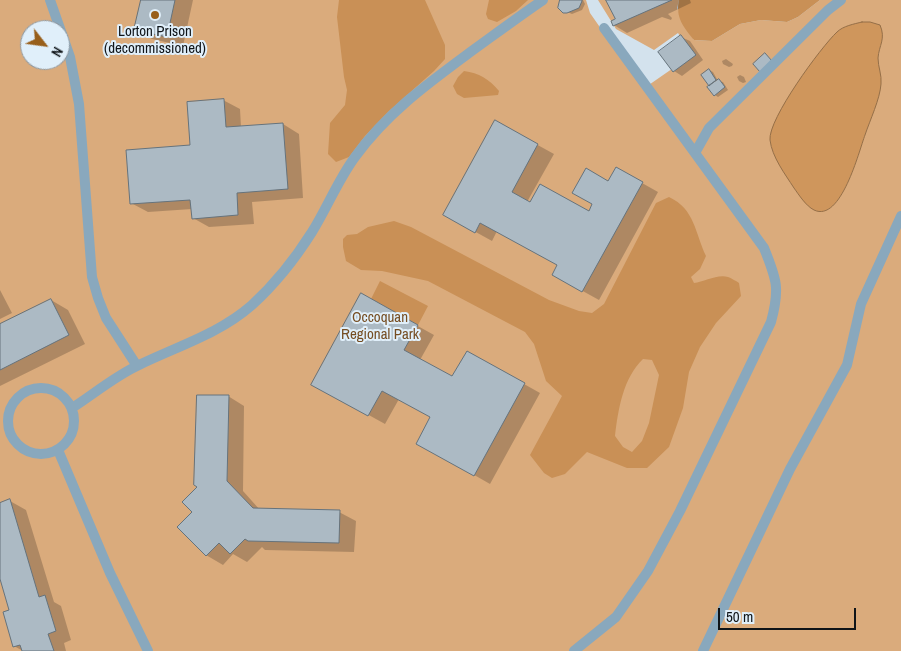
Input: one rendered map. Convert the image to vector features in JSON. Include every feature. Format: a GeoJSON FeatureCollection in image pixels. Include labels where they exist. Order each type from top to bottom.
{"type":"FeatureCollection","features":[{"type":"Feature","properties":{"kind":"lane"},"geometry":{"type":"LineString","coordinates":[[50,0],[70,57],[79,104],[94,284],[106,318],[137,366]]}},
{"type":"Feature","properties":{"kind":"lane"},"geometry":{"type":"LineString","coordinates":[[72,408],[137,366],[208,335],[251,305],[295,258],[354,158],[386,120],[433,79],[543,0]]}},
{"type":"Feature","properties":{"kind":"lane"},"geometry":{"type":"LineString","coordinates":[[694,153],[709,128],[828,10],[841,0]]}},
{"type":"Feature","properties":{"kind":"lane"},"geometry":{"type":"LineString","coordinates":[[574,651],[616,617],[648,572],[680,511],[767,331],[777,300],[775,274],[764,248],[604,28]]}},
{"type":"Feature","properties":{"kind":"lane"},"geometry":{"type":"LineString","coordinates":[[703,651],[790,469],[846,365],[861,304],[901,216]]}},
{"type":"Feature","properties":{"kind":"lane"},"geometry":{"type":"LineString","coordinates":[[48,388],[58,392],[72,408],[74,417],[71,436],[58,450],[48,454],[26,451],[17,445],[11,436],[8,415],[18,396],[27,390],[48,388]]}},
{"type":"Feature","properties":{"kind":"lane"},"geometry":{"type":"LineString","coordinates":[[0,440],[11,436]]}},
{"type":"Feature","properties":{"kind":"lane"},"geometry":{"type":"LineString","coordinates":[[58,450],[110,573],[148,651]]}},
{"type":"Feature","properties":{"kind":"green space","name":"Occoquan Regional Park"},"geometry":{"type":"Polygon","coordinates":[[[0,0],[586,0],[590,13],[643,89],[692,55],[678,33],[654,50],[616,29],[598,0],[679,0],[677,8],[694,40],[712,41],[740,24],[761,20],[787,22],[798,17],[820,0],[901,0],[901,651],[0,651],[0,0]]]}},
{"type":"Feature","properties":{"kind":"shaded area"},"geometry":{"type":"Polygon","coordinates":[[[339,0],[425,0],[445,45],[445,59],[388,112],[365,136],[349,157],[336,162],[328,154],[330,123],[345,105],[347,90],[337,17],[339,0]]]}},
{"type":"Feature","properties":{"kind":"shaded area"},"geometry":{"type":"Polygon","coordinates":[[[489,0],[528,0],[516,11],[497,22],[488,19],[486,14],[489,0]]]}},
{"type":"Feature","properties":{"kind":"shaded area"},"geometry":{"type":"Polygon","coordinates":[[[679,0],[820,0],[798,17],[787,22],[761,20],[740,24],[712,41],[694,40],[690,36],[679,17],[679,0]]]}},
{"type":"Feature","properties":{"kind":"shaded area"},"geometry":{"type":"Polygon","coordinates":[[[862,22],[880,25],[882,30],[878,58],[881,81],[879,96],[853,169],[840,196],[833,206],[824,211],[814,210],[800,197],[776,159],[770,140],[772,130],[777,116],[786,101],[808,67],[829,40],[842,28],[862,22]]]}},
{"type":"Feature","properties":{"kind":"shaded area"},"geometry":{"type":"Polygon","coordinates":[[[464,71],[474,73],[487,80],[499,91],[498,95],[464,98],[457,94],[453,86],[464,71]]]}},
{"type":"Feature","properties":{"kind":"shaded area"},"geometry":{"type":"Polygon","coordinates":[[[669,197],[684,208],[693,222],[706,256],[700,269],[691,277],[694,283],[724,276],[728,277],[739,283],[741,296],[716,323],[700,347],[689,372],[683,408],[669,447],[647,468],[627,468],[587,452],[565,474],[552,478],[544,473],[530,455],[562,396],[546,381],[534,344],[525,332],[428,281],[382,271],[361,270],[346,261],[343,247],[343,239],[347,235],[357,234],[368,227],[394,221],[411,227],[549,300],[579,311],[592,313],[604,304],[656,203],[669,197]],[[643,359],[636,367],[626,385],[620,405],[615,436],[623,447],[632,452],[642,441],[649,423],[659,375],[652,360],[643,359]]]}},
{"type":"Feature","properties":{"kind":"shaded area"},"geometry":{"type":"Polygon","coordinates":[[[380,281],[428,306],[418,325],[371,299],[380,281]]]}},
{"type":"Feature","properties":{"kind":"building","name":"Lorton Prison (decommissioned)"},"geometry":{"type":"Polygon","coordinates":[[[141,0],[175,0],[167,37],[134,30],[141,0]]]}},
{"type":"Feature","properties":{"kind":"building"},"geometry":{"type":"Polygon","coordinates":[[[560,0],[582,1],[579,8],[563,13],[558,8],[560,0]]]}},
{"type":"Feature","properties":{"kind":"building"},"geometry":{"type":"Polygon","coordinates":[[[606,0],[672,0],[613,26],[611,21],[615,19],[606,0]]]}},
{"type":"Feature","properties":{"kind":"building"},"geometry":{"type":"Polygon","coordinates":[[[681,35],[696,55],[673,72],[658,52],[681,35]]]}},
{"type":"Feature","properties":{"kind":"building"},"geometry":{"type":"Polygon","coordinates":[[[765,53],[772,61],[760,72],[753,64],[765,53]]]}},
{"type":"Feature","properties":{"kind":"building"},"geometry":{"type":"Polygon","coordinates":[[[709,69],[716,80],[709,86],[701,75],[709,69]]]}},
{"type":"Feature","properties":{"kind":"building"},"geometry":{"type":"Polygon","coordinates":[[[719,79],[725,87],[714,96],[707,87],[719,79]]]}},
{"type":"Feature","properties":{"kind":"building"},"geometry":{"type":"Polygon","coordinates":[[[224,99],[226,127],[283,123],[288,189],[237,193],[238,215],[192,219],[190,200],[130,204],[126,150],[190,145],[187,102],[224,99]]]}},
{"type":"Feature","properties":{"kind":"building"},"geometry":{"type":"Polygon","coordinates":[[[495,120],[538,144],[512,192],[530,202],[540,184],[589,211],[592,204],[572,193],[586,168],[608,181],[616,167],[643,182],[582,292],[552,275],[557,265],[480,223],[475,233],[443,215],[495,120]]]}},
{"type":"Feature","properties":{"kind":"building"},"geometry":{"type":"Polygon","coordinates":[[[361,293],[418,325],[404,350],[452,376],[467,351],[525,383],[474,476],[416,444],[430,417],[382,391],[368,416],[311,385],[361,293]]]}},
{"type":"Feature","properties":{"kind":"building"},"geometry":{"type":"Polygon","coordinates":[[[51,299],[69,335],[0,370],[0,324],[51,299]]]}},
{"type":"Feature","properties":{"kind":"building"},"geometry":{"type":"Polygon","coordinates":[[[197,395],[229,395],[227,481],[253,508],[340,510],[339,543],[248,541],[245,539],[230,554],[219,543],[206,556],[177,527],[192,512],[182,502],[197,487],[194,485],[197,395]]]}},
{"type":"Feature","properties":{"kind":"building"},"geometry":{"type":"Polygon","coordinates":[[[10,499],[39,597],[45,595],[56,631],[48,634],[54,651],[22,651],[20,645],[13,647],[3,612],[9,610],[0,579],[0,503],[10,499]]]}},
{"type":"Feature","properties":{"kind":"place","name":"Lorton Prison (decommissioned)"},"geometry":{"type":"Point","coordinates":[155,15]}}]}
